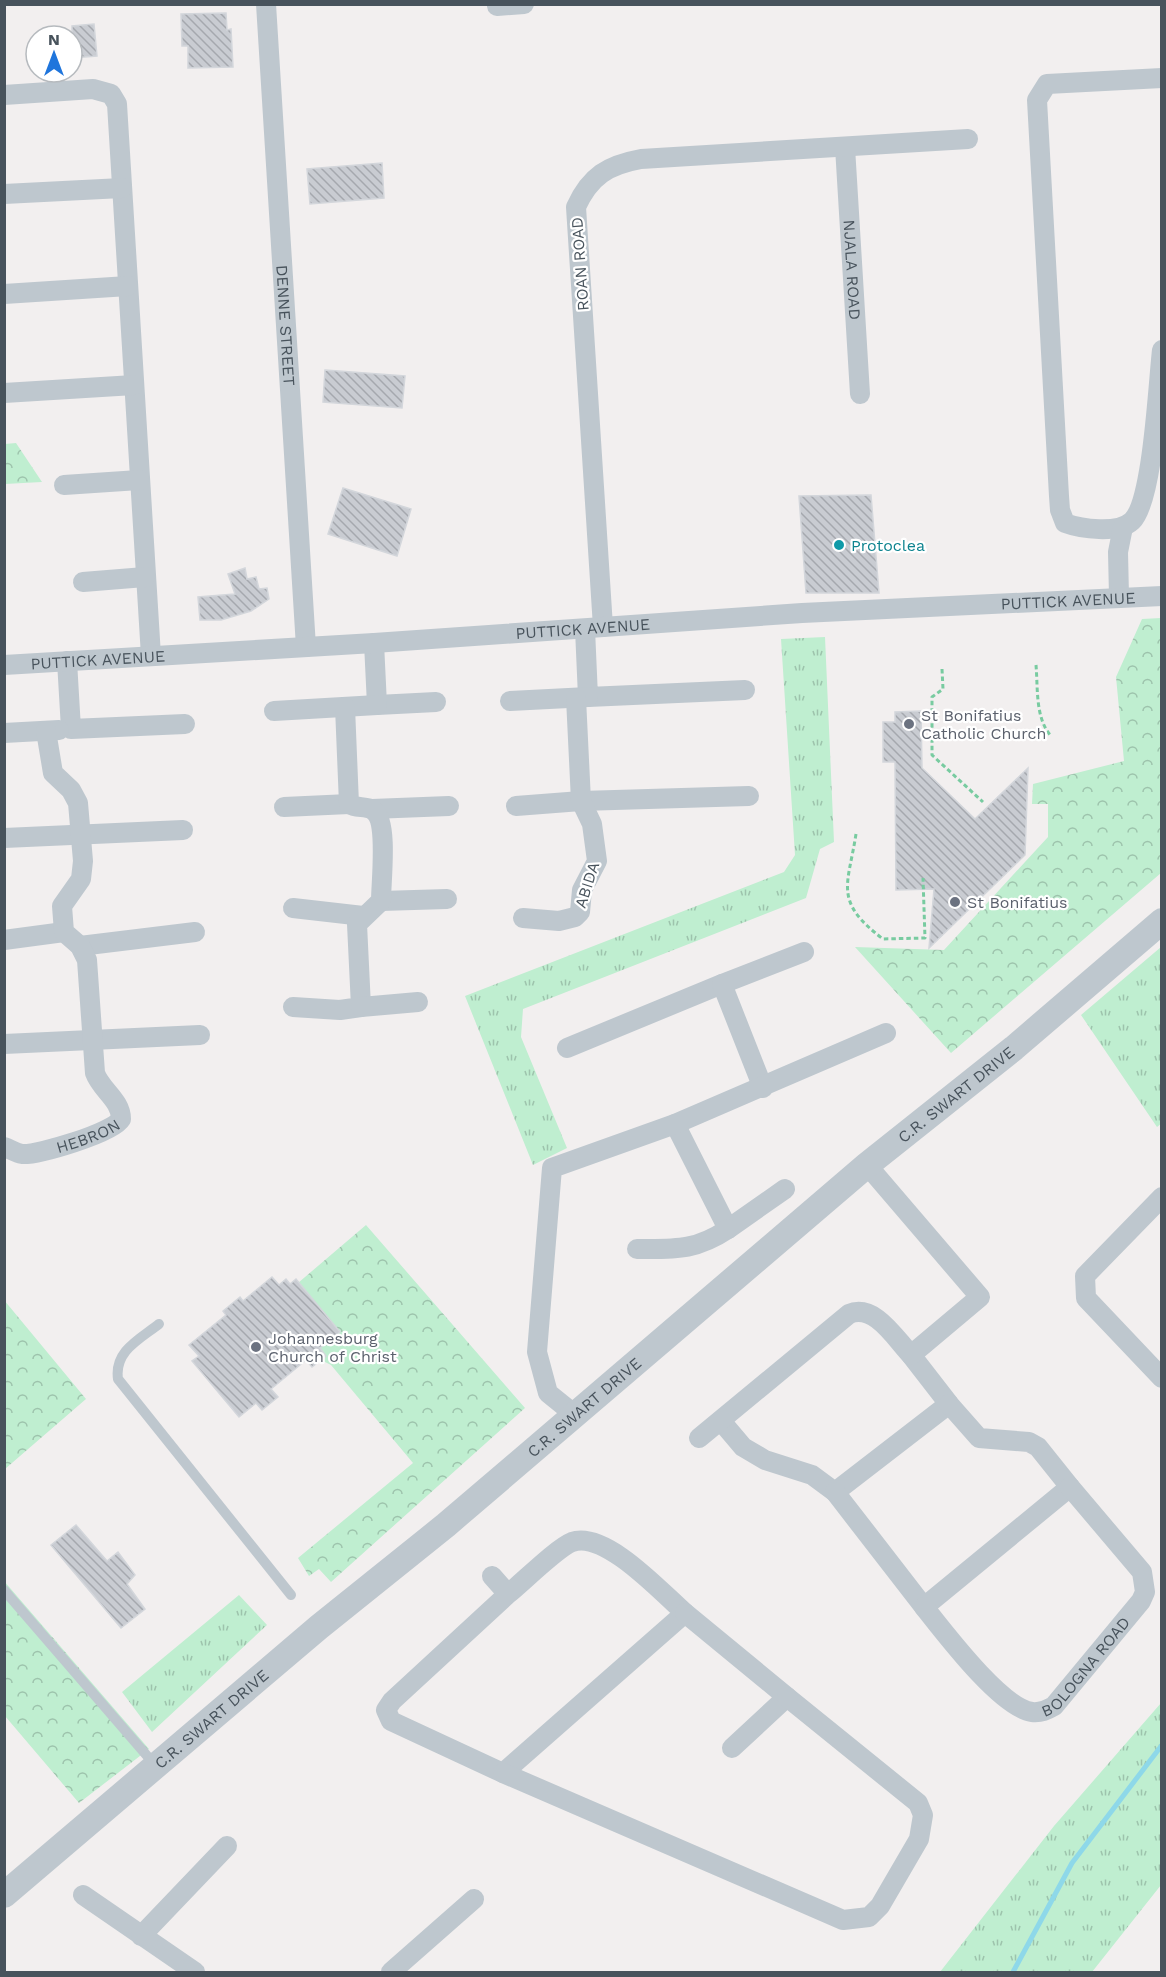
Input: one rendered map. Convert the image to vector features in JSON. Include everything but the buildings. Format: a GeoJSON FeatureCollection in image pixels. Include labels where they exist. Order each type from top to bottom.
{"type":"FeatureCollection","features":[{"type":"Feature","properties":{"kind":"street","name":"DENNE STREET"},"geometry":{"type":"LineString","coordinates":[[266,4],[306,647]]}},
{"type":"Feature","properties":{"kind":"street"},"geometry":{"type":"LineString","coordinates":[[497,6],[524,4]]}},
{"type":"Feature","properties":{"kind":"street"},"geometry":{"type":"LineString","coordinates":[[1123,527],[1074,526],[1065,523],[1060,510],[1037,106],[1041,90],[1047,84],[1161,78]]}},
{"type":"Feature","properties":{"kind":"street"},"geometry":{"type":"LineString","coordinates":[[4,95],[93,89],[111,94],[115,99],[118,111],[151,656]]}},
{"type":"Feature","properties":{"kind":"street","name":"ROAN ROAD"},"geometry":{"type":"LineString","coordinates":[[594,628],[576,207],[583,191],[606,168],[641,159],[968,139]]}},
{"type":"Feature","properties":{"kind":"street","name":"NJALA ROAD"},"geometry":{"type":"LineString","coordinates":[[845,147],[860,394]]}},
{"type":"Feature","properties":{"kind":"street"},"geometry":{"type":"LineString","coordinates":[[4,194],[122,188]]}},
{"type":"Feature","properties":{"kind":"street"},"geometry":{"type":"LineString","coordinates":[[4,294],[128,286]]}},
{"type":"Feature","properties":{"kind":"street"},"geometry":{"type":"LineString","coordinates":[[1119,596],[1118,552],[1123,527],[1137,515],[1145,495],[1161,350]]}},
{"type":"Feature","properties":{"kind":"street"},"geometry":{"type":"LineString","coordinates":[[4,393],[134,384]]}},
{"type":"Feature","properties":{"kind":"street"},"geometry":{"type":"LineString","coordinates":[[64,485],[139,480]]}},
{"type":"Feature","properties":{"kind":"street"},"geometry":{"type":"LineString","coordinates":[[83,582],[145,577]]}},
{"type":"Feature","properties":{"kind":"street","name":"PUTTICK AVENUE"},"geometry":{"type":"LineString","coordinates":[[4,665],[374,644],[594,628],[1119,596],[1161,596]]}},
{"type":"Feature","properties":{"kind":"street","name":"ABIDA"},"geometry":{"type":"LineString","coordinates":[[523,918],[569,920],[579,912],[582,890],[597,861],[592,824],[582,801],[582,697],[594,628]]}},
{"type":"Feature","properties":{"kind":"street"},"geometry":{"type":"LineString","coordinates":[[374,644],[377,705]]}},
{"type":"Feature","properties":{"kind":"street"},"geometry":{"type":"LineString","coordinates":[[67,661],[71,729]]}},
{"type":"Feature","properties":{"kind":"street"},"geometry":{"type":"LineString","coordinates":[[510,701],[745,690]]}},
{"type":"Feature","properties":{"kind":"street"},"geometry":{"type":"LineString","coordinates":[[274,711],[436,702]]}},
{"type":"Feature","properties":{"kind":"street"},"geometry":{"type":"LineString","coordinates":[[345,707],[349,804]]}},
{"type":"Feature","properties":{"kind":"street"},"geometry":{"type":"LineString","coordinates":[[4,733],[186,724]]}},
{"type":"Feature","properties":{"kind":"street"},"geometry":{"type":"LineString","coordinates":[[46,731],[53,773],[76,796],[80,834],[81,879],[62,906],[64,932],[80,946],[195,932]]}},
{"type":"Feature","properties":{"kind":"street"},"geometry":{"type":"LineString","coordinates":[[516,806],[582,801],[749,796]]}},
{"type":"Feature","properties":{"kind":"street"},"geometry":{"type":"LineString","coordinates":[[284,807],[349,804],[372,809],[449,806]]}},
{"type":"Feature","properties":{"kind":"street"},"geometry":{"type":"LineString","coordinates":[[372,809],[378,815],[382,831],[381,901]]}},
{"type":"Feature","properties":{"kind":"street"},"geometry":{"type":"LineString","coordinates":[[4,838],[183,830]]}},
{"type":"Feature","properties":{"kind":"street"},"geometry":{"type":"LineString","coordinates":[[361,1007],[357,924],[363,916],[381,901],[447,899]]}},
{"type":"Feature","properties":{"kind":"street"},"geometry":{"type":"LineString","coordinates":[[293,908],[363,916]]}},
{"type":"Feature","properties":{"kind":"street","name":"C.R. SWART DRIVE"},"geometry":{"type":"LineString","coordinates":[[4,1895],[319,1627],[446,1525],[867,1165],[1014,1048],[1161,921]]}},
{"type":"Feature","properties":{"kind":"street"},"geometry":{"type":"LineString","coordinates":[[4,940],[64,932]]}},
{"type":"Feature","properties":{"kind":"street","name":"HEBRON"},"geometry":{"type":"LineString","coordinates":[[4,1147],[19,1154],[36,1153],[102,1132],[118,1123],[121,1116],[118,1106],[102,1089],[95,1073],[89,965],[80,946]]}},
{"type":"Feature","properties":{"kind":"street"},"geometry":{"type":"LineString","coordinates":[[567,1048],[804,952]]}},
{"type":"Feature","properties":{"kind":"street"},"geometry":{"type":"LineString","coordinates":[[722,984],[763,1088]]}},
{"type":"Feature","properties":{"kind":"street"},"geometry":{"type":"LineString","coordinates":[[293,1007],[340,1010],[418,1002]]}},
{"type":"Feature","properties":{"kind":"street"},"geometry":{"type":"LineString","coordinates":[[574,1414],[548,1393],[537,1352],[552,1168],[675,1124],[886,1034]]}},
{"type":"Feature","properties":{"kind":"street"},"geometry":{"type":"LineString","coordinates":[[4,1044],[200,1035]]}},
{"type":"Feature","properties":{"kind":"street"},"geometry":{"type":"LineString","coordinates":[[675,1124],[728,1229]]}},
{"type":"Feature","properties":{"kind":"street"},"geometry":{"type":"LineString","coordinates":[[867,1165],[980,1297],[911,1355]]}},
{"type":"Feature","properties":{"kind":"street"},"geometry":{"type":"LineString","coordinates":[[638,1250],[687,1249],[706,1243],[785,1189]]}},
{"type":"Feature","properties":{"kind":"street"},"geometry":{"type":"LineString","coordinates":[[1161,1197],[1085,1276],[1084,1284],[1086,1298],[1161,1378]]}},
{"type":"Feature","properties":{"kind":"street","name":"BOLOGNA ROAD"},"geometry":{"type":"LineString","coordinates":[[699,1438],[849,1314],[857,1311],[871,1314],[911,1355],[979,1438],[1029,1442],[1038,1447],[1142,1572],[1145,1592],[1141,1602],[1054,1706],[1043,1712],[1020,1708],[973,1666],[924,1607],[836,1492],[812,1474],[765,1460],[743,1447],[721,1420]]}},
{"type":"Feature","properties":{"kind":"street"},"geometry":{"type":"LineString","coordinates":[[836,1492],[949,1404]]}},
{"type":"Feature","properties":{"kind":"street"},"geometry":{"type":"LineString","coordinates":[[924,1607],[1070,1487]]}},
{"type":"Feature","properties":{"kind":"street"},"geometry":{"type":"LineString","coordinates":[[590,1541],[609,1548],[918,1803],[922,1815],[919,1839],[879,1906],[868,1917],[843,1920],[503,1773],[391,1721],[386,1710],[392,1701],[508,1594],[571,1543],[590,1541]]}},
{"type":"Feature","properties":{"kind":"street"},"geometry":{"type":"LineString","coordinates":[[492,1576],[508,1594]]}},
{"type":"Feature","properties":{"kind":"street"},"geometry":{"type":"LineString","coordinates":[[503,1773],[686,1613]]}},
{"type":"Feature","properties":{"kind":"street"},"geometry":{"type":"LineString","coordinates":[[732,1748],[787,1696]]}},
{"type":"Feature","properties":{"kind":"street"},"geometry":{"type":"LineString","coordinates":[[141,1936],[226,1846]]}},
{"type":"Feature","properties":{"kind":"street"},"geometry":{"type":"LineString","coordinates":[[83,1895],[195,1972]]}},
{"type":"Feature","properties":{"kind":"street"},"geometry":{"type":"LineString","coordinates":[[391,1972],[474,1899]]}},
{"type":"Feature","properties":{"kind":"lane"},"geometry":{"type":"LineString","coordinates":[[159,1324],[121,1354],[117,1362],[118,1379],[291,1595]]}},
{"type":"Feature","properties":{"kind":"lane"},"geometry":{"type":"LineString","coordinates":[[4,1590],[157,1767]]}},
{"type":"Feature","properties":{"kind":"path"},"geometry":{"type":"LineString","coordinates":[[1036,665],[1040,716],[1042,724],[1051,736]]}},
{"type":"Feature","properties":{"kind":"path"},"geometry":{"type":"LineString","coordinates":[[942,669],[943,689],[932,697],[932,755],[983,802]]}},
{"type":"Feature","properties":{"kind":"path"},"geometry":{"type":"LineString","coordinates":[[856,834],[845,889],[849,905],[883,939],[925,938],[922,878]]}},
{"type":"Feature","properties":{"kind":"green space"},"geometry":{"type":"Polygon","coordinates":[[[16,443],[42,482],[5,484],[5,444],[16,443]]]}},
{"type":"Feature","properties":{"kind":"green space"},"geometry":{"type":"Polygon","coordinates":[[[1161,618],[1161,873],[951,1053],[855,947],[944,950],[1048,837],[1048,804],[1032,804],[1033,784],[1124,761],[1116,677],[1142,619],[1161,618]]]}},
{"type":"Feature","properties":{"kind":"green space"},"geometry":{"type":"Polygon","coordinates":[[[825,637],[834,842],[820,849],[806,898],[523,1009],[521,1037],[567,1148],[533,1165],[465,996],[784,872],[795,855],[781,639],[825,637]]]}},
{"type":"Feature","properties":{"kind":"green space"},"geometry":{"type":"Polygon","coordinates":[[[1161,947],[1162,1123],[1157,1127],[1081,1015],[1161,947]]]}},
{"type":"Feature","properties":{"kind":"green space"},"geometry":{"type":"Polygon","coordinates":[[[366,1225],[525,1408],[331,1582],[319,1569],[309,1576],[298,1558],[413,1463],[331,1365],[321,1360],[326,1356],[320,1348],[339,1331],[298,1283],[366,1225]]]}},
{"type":"Feature","properties":{"kind":"green space"},"geometry":{"type":"Polygon","coordinates":[[[4,1300],[86,1399],[5,1469],[4,1469],[4,1300]]]}},
{"type":"Feature","properties":{"kind":"green space"},"geometry":{"type":"Polygon","coordinates":[[[4,1581],[149,1749],[79,1803],[5,1716],[4,1581]]]}},
{"type":"Feature","properties":{"kind":"green space"},"geometry":{"type":"Polygon","coordinates":[[[239,1595],[267,1625],[152,1732],[122,1692],[239,1595]]]}},
{"type":"Feature","properties":{"kind":"green space"},"geometry":{"type":"Polygon","coordinates":[[[1161,1703],[1161,1885],[1092,1972],[940,1972],[1054,1826],[1161,1703]]]}},
{"type":"Feature","properties":{"kind":"waterway"},"geometry":{"type":"LineString","coordinates":[[1013,1972],[1072,1863],[1162,1745]]}},
{"type":"Feature","properties":{"kind":"place","name":"Protoclea"},"geometry":{"type":"Point","coordinates":[839,545]}},
{"type":"Feature","properties":{"kind":"place","name":"St Bonifatius Catholic Church"},"geometry":{"type":"Point","coordinates":[909,724]}},
{"type":"Feature","properties":{"kind":"place","name":"St Bonifatius"},"geometry":{"type":"Point","coordinates":[955,902]}},
{"type":"Feature","properties":{"kind":"place","name":"Johannesburg Church of Christ"},"geometry":{"type":"Point","coordinates":[256,1347]}}]}
